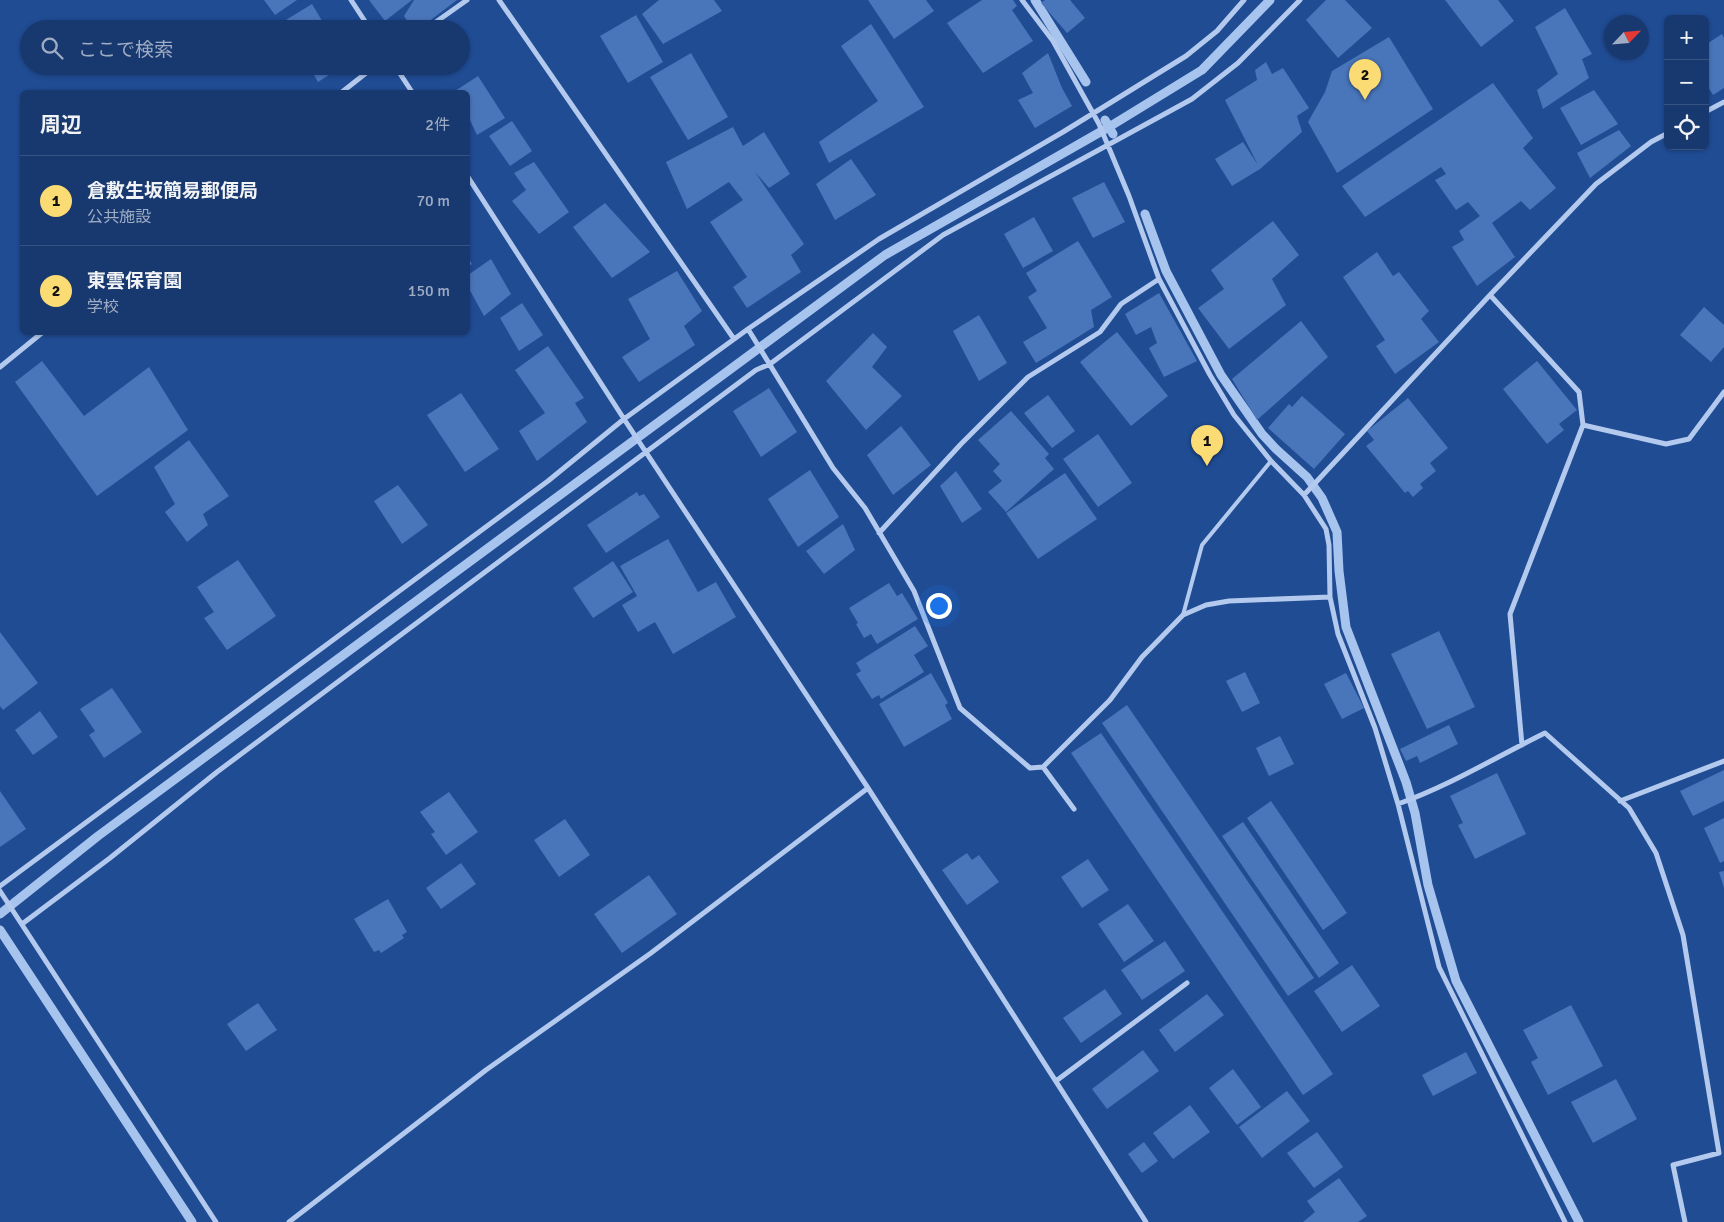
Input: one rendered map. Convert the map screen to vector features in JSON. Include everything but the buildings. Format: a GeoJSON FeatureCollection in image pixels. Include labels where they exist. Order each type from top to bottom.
{"type":"FeatureCollection","features":[{"type":"Feature","properties":{"kind":"street"},"geometry":{"type":"LineString","coordinates":[[351,0],[364,20]]}},
{"type":"Feature","properties":{"kind":"street"},"geometry":{"type":"LineString","coordinates":[[439,20],[467,0]]}},
{"type":"Feature","properties":{"kind":"street"},"geometry":{"type":"LineString","coordinates":[[499,0],[734,339]]}},
{"type":"Feature","properties":{"kind":"street"},"geometry":{"type":"LineString","coordinates":[[1022,0],[1053,41],[1094,114],[1106,138],[1159,279],[1210,375],[1234,415],[1271,461],[1304,495],[1326,529],[1329,545],[1330,597],[1338,634],[1375,728],[1398,804],[1440,967],[1566,1222]]}},
{"type":"Feature","properties":{"kind":"street"},"geometry":{"type":"LineString","coordinates":[[0,886],[548,481],[624,419],[734,339],[879,239],[1094,114],[1186,56],[1217,31],[1244,0]]}},
{"type":"Feature","properties":{"kind":"street"},"geometry":{"type":"LineString","coordinates":[[22,924],[110,858],[217,772],[756,370],[770,364],[942,235],[1109,146],[1192,99],[1238,63],[1300,0]]}},
{"type":"Feature","properties":{"kind":"street"},"geometry":{"type":"LineString","coordinates":[[345,90],[364,75]]}},
{"type":"Feature","properties":{"kind":"street"},"geometry":{"type":"LineString","coordinates":[[401,75],[411,90]]}},
{"type":"Feature","properties":{"kind":"street"},"geometry":{"type":"LineString","coordinates":[[1709,110],[1724,102]]}},
{"type":"Feature","properties":{"kind":"street"},"geometry":{"type":"LineString","coordinates":[[1304,495],[1596,184],[1651,142],[1664,135]]}},
{"type":"Feature","properties":{"kind":"street"},"geometry":{"type":"LineString","coordinates":[[470,180],[624,419],[647,451],[868,788],[1146,1222]]}},
{"type":"Feature","properties":{"kind":"street"},"geometry":{"type":"LineString","coordinates":[[879,533],[961,444],[1028,377],[1100,332],[1122,304],[1159,279]]}},
{"type":"Feature","properties":{"kind":"street"},"geometry":{"type":"LineString","coordinates":[[1490,295],[1578,392],[1583,425],[1510,614],[1522,745]]}},
{"type":"Feature","properties":{"kind":"street"},"geometry":{"type":"LineString","coordinates":[[748,330],[833,468],[865,508],[914,591],[960,708],[1030,768],[1042,767],[1110,700],[1142,656],[1184,615],[1206,605],[1229,601],[1330,597]]}},
{"type":"Feature","properties":{"kind":"street"},"geometry":{"type":"LineString","coordinates":[[0,367],[39,335]]}},
{"type":"Feature","properties":{"kind":"street"},"geometry":{"type":"LineString","coordinates":[[1583,425],[1666,444],[1689,438],[1724,392]]}},
{"type":"Feature","properties":{"kind":"street"},"geometry":{"type":"LineString","coordinates":[[1398,804],[1464,776],[1545,733],[1629,808],[1656,853],[1683,935],[1719,1153],[1673,1165],[1685,1222]]}},
{"type":"Feature","properties":{"kind":"street"},"geometry":{"type":"LineString","coordinates":[[1620,800],[1724,761]]}},
{"type":"Feature","properties":{"kind":"street"},"geometry":{"type":"LineString","coordinates":[[1042,767],[1074,809]]}},
{"type":"Feature","properties":{"kind":"street"},"geometry":{"type":"LineString","coordinates":[[289,1222],[486,1070],[651,953],[868,788]]}},
{"type":"Feature","properties":{"kind":"street"},"geometry":{"type":"LineString","coordinates":[[0,891],[216,1222]]}},
{"type":"Feature","properties":{"kind":"street"},"geometry":{"type":"LineString","coordinates":[[1056,1081],[1187,983]]}},
{"type":"Feature","properties":{"kind":"lane"},"geometry":{"type":"LineString","coordinates":[[1184,615],[1202,545],[1271,461]]}},
{"type":"Feature","properties":{"kind":"waterway"},"geometry":{"type":"LineString","coordinates":[[1035,0],[1086,82]]}},
{"type":"Feature","properties":{"kind":"waterway"},"geometry":{"type":"LineString","coordinates":[[0,914],[98,836],[885,255],[1109,127],[1202,70],[1270,0]]}},
{"type":"Feature","properties":{"kind":"waterway"},"geometry":{"type":"LineString","coordinates":[[1105,120],[1113,134]]}},
{"type":"Feature","properties":{"kind":"waterway"},"geometry":{"type":"LineString","coordinates":[[1145,214],[1166,271],[1221,375],[1262,434],[1307,477],[1322,498],[1337,532],[1339,571],[1346,627],[1406,782],[1415,813],[1428,885],[1456,981],[1579,1222]]}},
{"type":"Feature","properties":{"kind":"waterway"},"geometry":{"type":"LineString","coordinates":[[0,930],[192,1222]]}},
{"type":"Feature","properties":{"kind":"place","name":"東雲保育園"},"geometry":{"type":"Point","coordinates":[1365,100]}},
{"type":"Feature","properties":{"kind":"place","name":"倉敷生坂簡易郵便局"},"geometry":{"type":"Point","coordinates":[1207,466]}}]}
